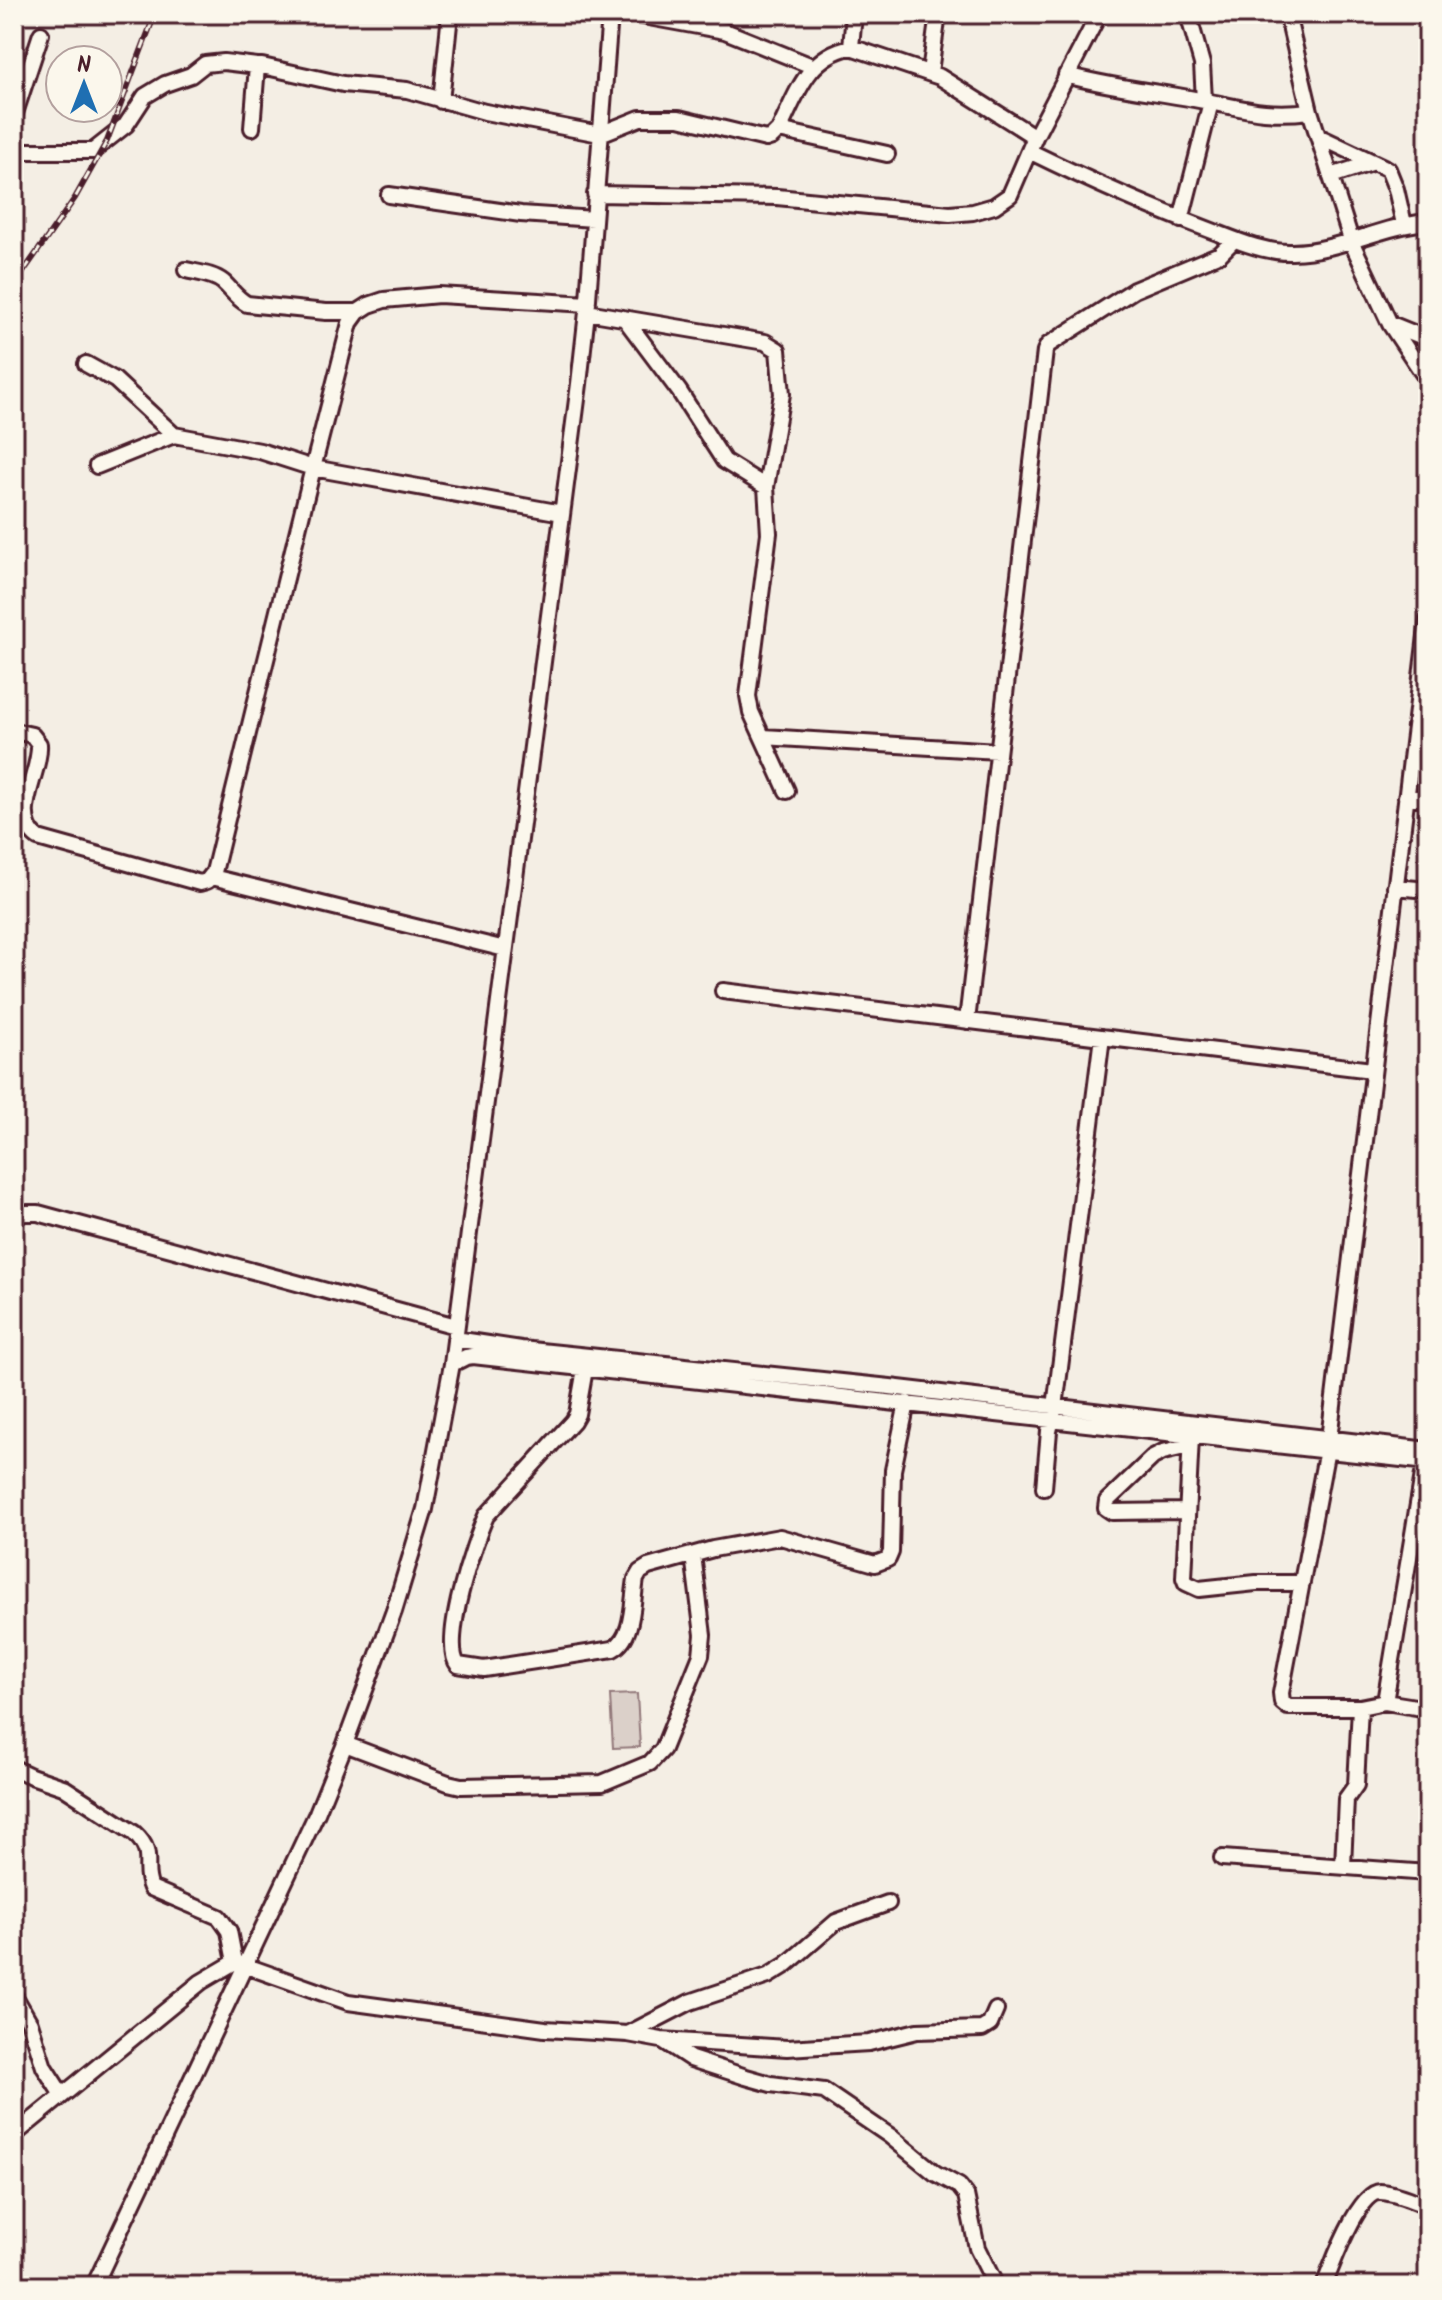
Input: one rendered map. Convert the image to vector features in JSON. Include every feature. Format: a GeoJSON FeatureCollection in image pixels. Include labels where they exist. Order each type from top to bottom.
{"type":"FeatureCollection","features":[{"type":"Feature","properties":{"kind":"street"},"geometry":{"type":"LineString","coordinates":[[441,101],[450,14]]}},
{"type":"Feature","properties":{"kind":"street"},"geometry":{"type":"LineString","coordinates":[[94,2286],[241,1963],[317,1813],[394,1611],[425,1509],[452,1364],[562,513],[587,308],[610,14]]}},
{"type":"Feature","properties":{"kind":"street"},"geometry":{"type":"LineString","coordinates":[[632,14],[725,31],[812,66]]}},
{"type":"Feature","properties":{"kind":"street"},"geometry":{"type":"LineString","coordinates":[[851,47],[854,14]]}},
{"type":"Feature","properties":{"kind":"street"},"geometry":{"type":"LineString","coordinates":[[930,72],[938,14]]}},
{"type":"Feature","properties":{"kind":"street"},"geometry":{"type":"LineString","coordinates":[[595,194],[777,197],[925,212],[973,212],[994,206],[1010,195],[1035,137],[1099,14]]}},
{"type":"Feature","properties":{"kind":"street"},"geometry":{"type":"LineString","coordinates":[[1181,220],[1207,101],[1202,64],[1188,14]]}},
{"type":"Feature","properties":{"kind":"street"},"geometry":{"type":"LineString","coordinates":[[1287,14],[1310,111],[1352,243],[1390,324],[1428,381]]}},
{"type":"Feature","properties":{"kind":"street"},"geometry":{"type":"LineString","coordinates":[[14,116],[41,34]]}},
{"type":"Feature","properties":{"kind":"street"},"geometry":{"type":"LineString","coordinates":[[14,151],[93,151],[126,125],[145,96],[165,84],[191,75],[205,64],[224,62],[343,84],[407,90],[441,101],[600,134],[618,125],[650,118],[679,118],[766,139],[779,130],[812,66],[839,50],[851,47],[930,72],[1035,137]]}},
{"type":"Feature","properties":{"kind":"street"},"geometry":{"type":"LineString","coordinates":[[252,128],[257,66]]}},
{"type":"Feature","properties":{"kind":"street"},"geometry":{"type":"LineString","coordinates":[[1066,75],[1114,88],[1207,101],[1259,113],[1281,115],[1310,111]]}},
{"type":"Feature","properties":{"kind":"street"},"geometry":{"type":"LineString","coordinates":[[779,130],[887,154]]}},
{"type":"Feature","properties":{"kind":"street"},"geometry":{"type":"LineString","coordinates":[[1320,137],[1388,169],[1404,224]]}},
{"type":"Feature","properties":{"kind":"street"},"geometry":{"type":"LineString","coordinates":[[1029,151],[1181,220],[1234,240],[1288,252],[1315,251],[1352,243],[1362,236],[1404,224],[1428,222]]}},
{"type":"Feature","properties":{"kind":"street"},"geometry":{"type":"LineString","coordinates":[[1331,176],[1371,163]]}},
{"type":"Feature","properties":{"kind":"street"},"geometry":{"type":"LineString","coordinates":[[389,195],[521,214],[594,219]]}},
{"type":"Feature","properties":{"kind":"street"},"geometry":{"type":"LineString","coordinates":[[967,1021],[1045,351],[1048,345],[1134,290],[1220,254],[1234,240]]}},
{"type":"Feature","properties":{"kind":"street"},"geometry":{"type":"LineString","coordinates":[[186,270],[215,277],[237,299],[247,304],[358,312]]}},
{"type":"Feature","properties":{"kind":"street"},"geometry":{"type":"LineString","coordinates":[[212,877],[350,323],[358,312],[384,300],[439,295],[587,308],[625,319],[765,342],[778,350],[782,394],[766,487],[769,533],[748,696],[751,712],[787,791]]}},
{"type":"Feature","properties":{"kind":"street"},"geometry":{"type":"LineString","coordinates":[[625,319],[679,391],[724,461],[766,487]]}},
{"type":"Feature","properties":{"kind":"street"},"geometry":{"type":"LineString","coordinates":[[1390,324],[1427,338],[1413,356]]}},
{"type":"Feature","properties":{"kind":"street"},"geometry":{"type":"LineString","coordinates":[[86,364],[110,376],[174,435],[260,451],[313,468],[562,513]]}},
{"type":"Feature","properties":{"kind":"street"},"geometry":{"type":"LineString","coordinates":[[97,466],[174,435]]}},
{"type":"Feature","properties":{"kind":"street"},"geometry":{"type":"LineString","coordinates":[[1428,619],[1421,731],[1406,797],[1327,1445],[1281,1693],[1282,1702],[1288,1707],[1360,1707],[1385,1702],[1428,1709]]}},
{"type":"Feature","properties":{"kind":"street"},"geometry":{"type":"LineString","coordinates":[[14,731],[32,735],[39,744],[25,814],[25,823],[38,838],[200,883],[212,877],[505,949]]}},
{"type":"Feature","properties":{"kind":"street"},"geometry":{"type":"LineString","coordinates":[[763,737],[998,751]]}},
{"type":"Feature","properties":{"kind":"street"},"geometry":{"type":"LineString","coordinates":[[1406,797],[1428,799]]}},
{"type":"Feature","properties":{"kind":"street"},"geometry":{"type":"LineString","coordinates":[[1395,887],[1428,890]]}},
{"type":"Feature","properties":{"kind":"street"},"geometry":{"type":"LineString","coordinates":[[723,991],[1372,1070]]}},
{"type":"Feature","properties":{"kind":"street"},"geometry":{"type":"LineString","coordinates":[[1044,1488],[1102,1037]]}},
{"type":"Feature","properties":{"kind":"street"},"geometry":{"type":"LineString","coordinates":[[14,1218],[24,1213],[38,1213],[455,1333],[521,1349],[1427,1458],[1385,1702]]}},
{"type":"Feature","properties":{"kind":"street"},"geometry":{"type":"LineString","coordinates":[[452,1364],[473,1356],[907,1403],[1053,1413],[1190,1441],[1327,1445]]}},
{"type":"Feature","properties":{"kind":"street"},"geometry":{"type":"LineString","coordinates":[[585,1369],[573,1421],[486,1516],[478,1533],[459,1600],[451,1649],[453,1659],[467,1669],[613,1649],[620,1645],[627,1631],[636,1579],[640,1572],[693,1555],[780,1537],[875,1564],[888,1559],[891,1552],[893,1470],[907,1403]]}},
{"type":"Feature","properties":{"kind":"street"},"geometry":{"type":"LineString","coordinates":[[1190,1441],[1184,1578],[1191,1587],[1302,1583]]}},
{"type":"Feature","properties":{"kind":"street"},"geometry":{"type":"LineString","coordinates":[[1186,1511],[1112,1512],[1106,1508],[1107,1501],[1153,1457],[1190,1441]]}},
{"type":"Feature","properties":{"kind":"street"},"geometry":{"type":"LineString","coordinates":[[345,1744],[461,1786],[602,1783],[650,1763],[663,1749],[701,1655],[703,1635],[693,1555]]}},
{"type":"Feature","properties":{"kind":"street"},"geometry":{"type":"LineString","coordinates":[[1343,1866],[1346,1799],[1356,1785],[1360,1707]]}},
{"type":"Feature","properties":{"kind":"street"},"geometry":{"type":"LineString","coordinates":[[14,1768],[63,1787],[143,1841],[148,1852],[151,1888],[219,1917],[229,1931],[241,1963],[348,2002],[545,2029],[787,2048],[869,2043],[917,2031],[982,2029],[990,2024],[996,2010]]}},
{"type":"Feature","properties":{"kind":"street"},"geometry":{"type":"LineString","coordinates":[[1222,1858],[1428,1873]]}},
{"type":"Feature","properties":{"kind":"street"},"geometry":{"type":"LineString","coordinates":[[628,2034],[690,2002],[768,1976],[786,1965],[836,1922],[888,1903]]}},
{"type":"Feature","properties":{"kind":"street"},"geometry":{"type":"LineString","coordinates":[[14,2135],[201,1982],[241,1963]]}},
{"type":"Feature","properties":{"kind":"street"},"geometry":{"type":"LineString","coordinates":[[14,1995],[30,2023],[44,2067],[62,2095]]}},
{"type":"Feature","properties":{"kind":"street"},"geometry":{"type":"LineString","coordinates":[[661,2040],[691,2059],[746,2077],[771,2084],[824,2091],[890,2136],[935,2173],[959,2186],[966,2195],[977,2248],[993,2280]]}},
{"type":"Feature","properties":{"kind":"street"},"geometry":{"type":"LineString","coordinates":[[1324,2286],[1351,2225],[1364,2201],[1372,2194],[1381,2192],[1428,2206]]}},
{"type":"Feature","properties":{"kind":"shaded area"},"geometry":{"type":"Polygon","coordinates":[[[637,1694],[640,1747],[613,1748],[610,1695],[637,1694]]]}},
{"type":"Feature","properties":{"kind":"railway"},"geometry":{"type":"LineString","coordinates":[[14,285],[75,198],[107,141],[155,14]]}}]}
